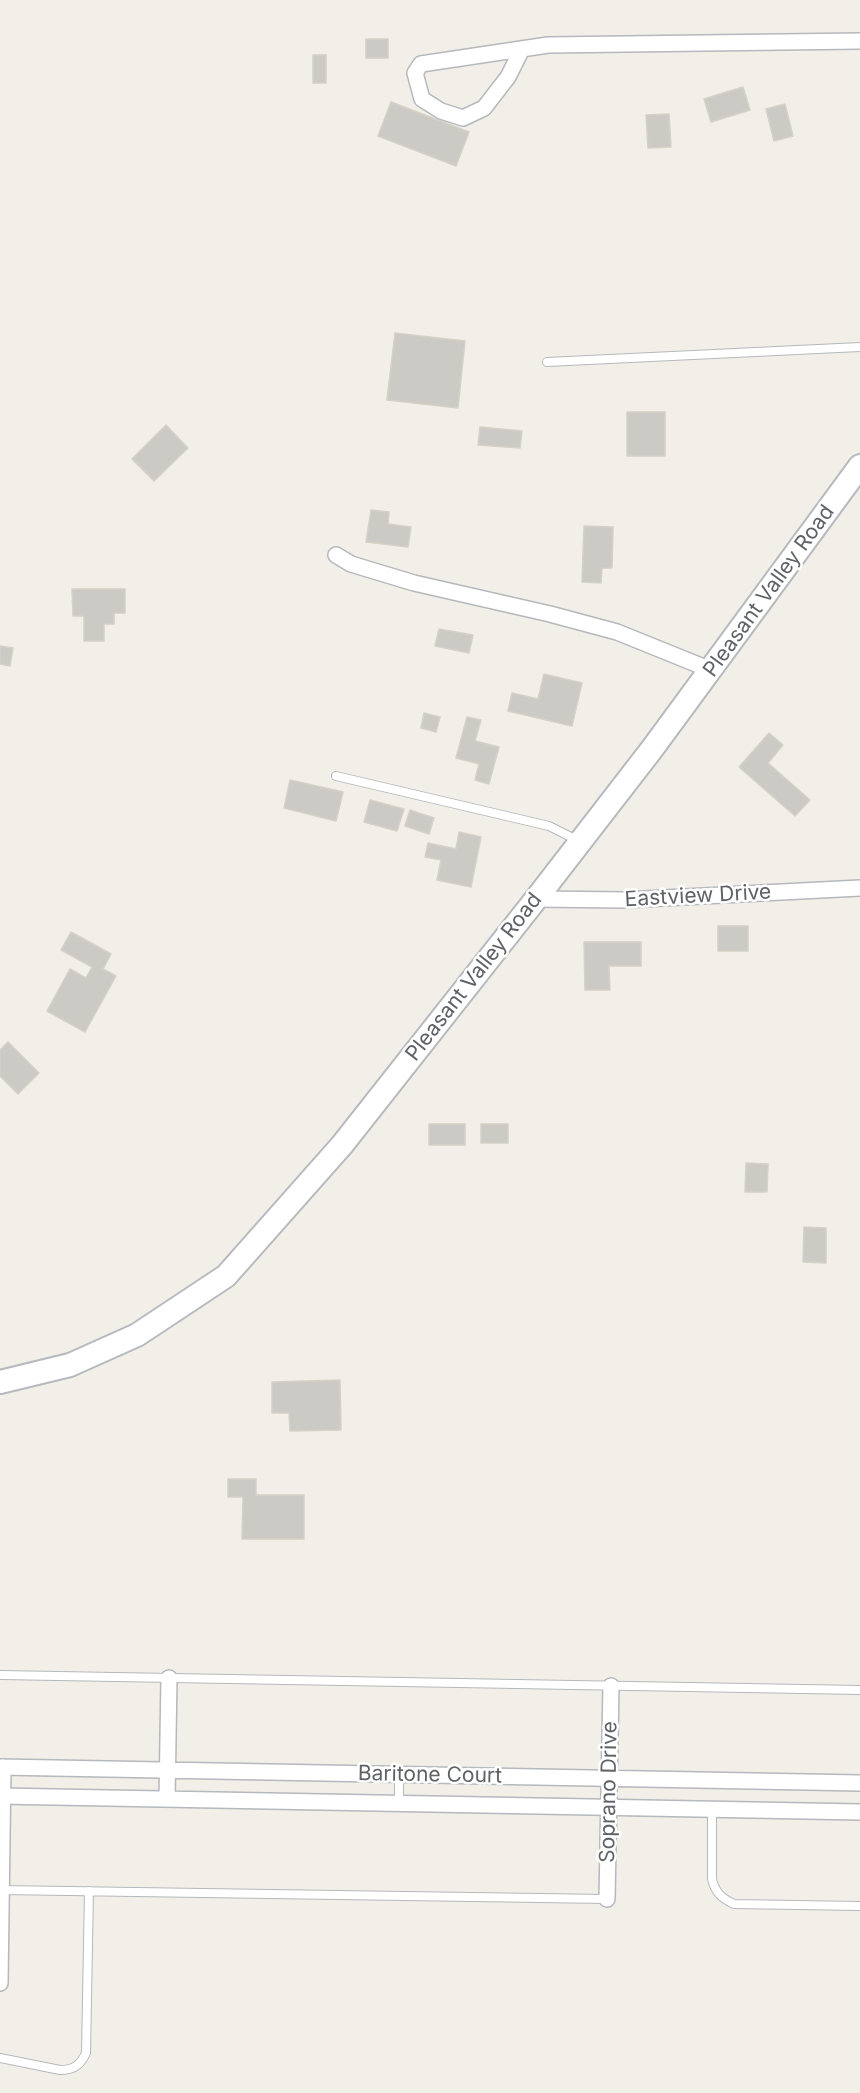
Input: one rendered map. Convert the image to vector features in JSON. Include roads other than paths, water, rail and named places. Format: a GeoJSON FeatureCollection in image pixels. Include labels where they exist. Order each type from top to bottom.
{"type":"FeatureCollection","features":[{"type":"Feature","properties":{"kind":"street"},"geometry":{"type":"LineString","coordinates":[[522,49],[508,77],[484,108],[463,118],[441,111],[422,99],[415,73],[421,64],[548,45],[860,41]]}},
{"type":"Feature","properties":{"kind":"street","name":"Pleasant Valley Road"},"geometry":{"type":"LineString","coordinates":[[0,1382],[70,1365],[137,1335],[226,1276],[342,1145],[536,899],[711,670],[860,466]]}},
{"type":"Feature","properties":{"kind":"street"},"geometry":{"type":"LineString","coordinates":[[336,555],[351,564],[414,583],[617,632],[711,670]]}},
{"type":"Feature","properties":{"kind":"street","name":"Eastview Drive"},"geometry":{"type":"LineString","coordinates":[[536,899],[625,900],[860,888]]}},
{"type":"Feature","properties":{"kind":"street"},"geometry":{"type":"LineString","coordinates":[[167,1799],[169,1678]]}},
{"type":"Feature","properties":{"kind":"street","name":"Soprano Drive"},"geometry":{"type":"LineString","coordinates":[[607,1899],[611,1686]]}},
{"type":"Feature","properties":{"kind":"street"},"geometry":{"type":"LineString","coordinates":[[0,1983],[1,1767]]}},
{"type":"Feature","properties":{"kind":"street","name":"Baritone Court"},"geometry":{"type":"LineString","coordinates":[[1,1767],[860,1783]]}},
{"type":"Feature","properties":{"kind":"street","name":"Baritone Court"},"geometry":{"type":"LineString","coordinates":[[1,1796],[860,1812]]}},
{"type":"Feature","properties":{"kind":"lane"},"geometry":{"type":"LineString","coordinates":[[547,362],[860,347]]}},
{"type":"Feature","properties":{"kind":"lane"},"geometry":{"type":"LineString","coordinates":[[336,776],[549,826],[580,842]]}},
{"type":"Feature","properties":{"kind":"lane"},"geometry":{"type":"LineString","coordinates":[[0,1675],[860,1690]]}},
{"type":"Feature","properties":{"kind":"lane"},"geometry":{"type":"LineString","coordinates":[[399,1775],[399,1803]]}},
{"type":"Feature","properties":{"kind":"lane"},"geometry":{"type":"LineString","coordinates":[[712,1809],[712,1879],[719,1895],[725,1900],[734,1904],[860,1906]]}},
{"type":"Feature","properties":{"kind":"lane"},"geometry":{"type":"LineString","coordinates":[[1,1890],[607,1899]]}},
{"type":"Feature","properties":{"kind":"lane"},"geometry":{"type":"LineString","coordinates":[[0,2058],[60,2070],[76,2067],[82,2061],[86,2053],[89,1891]]}}]}
